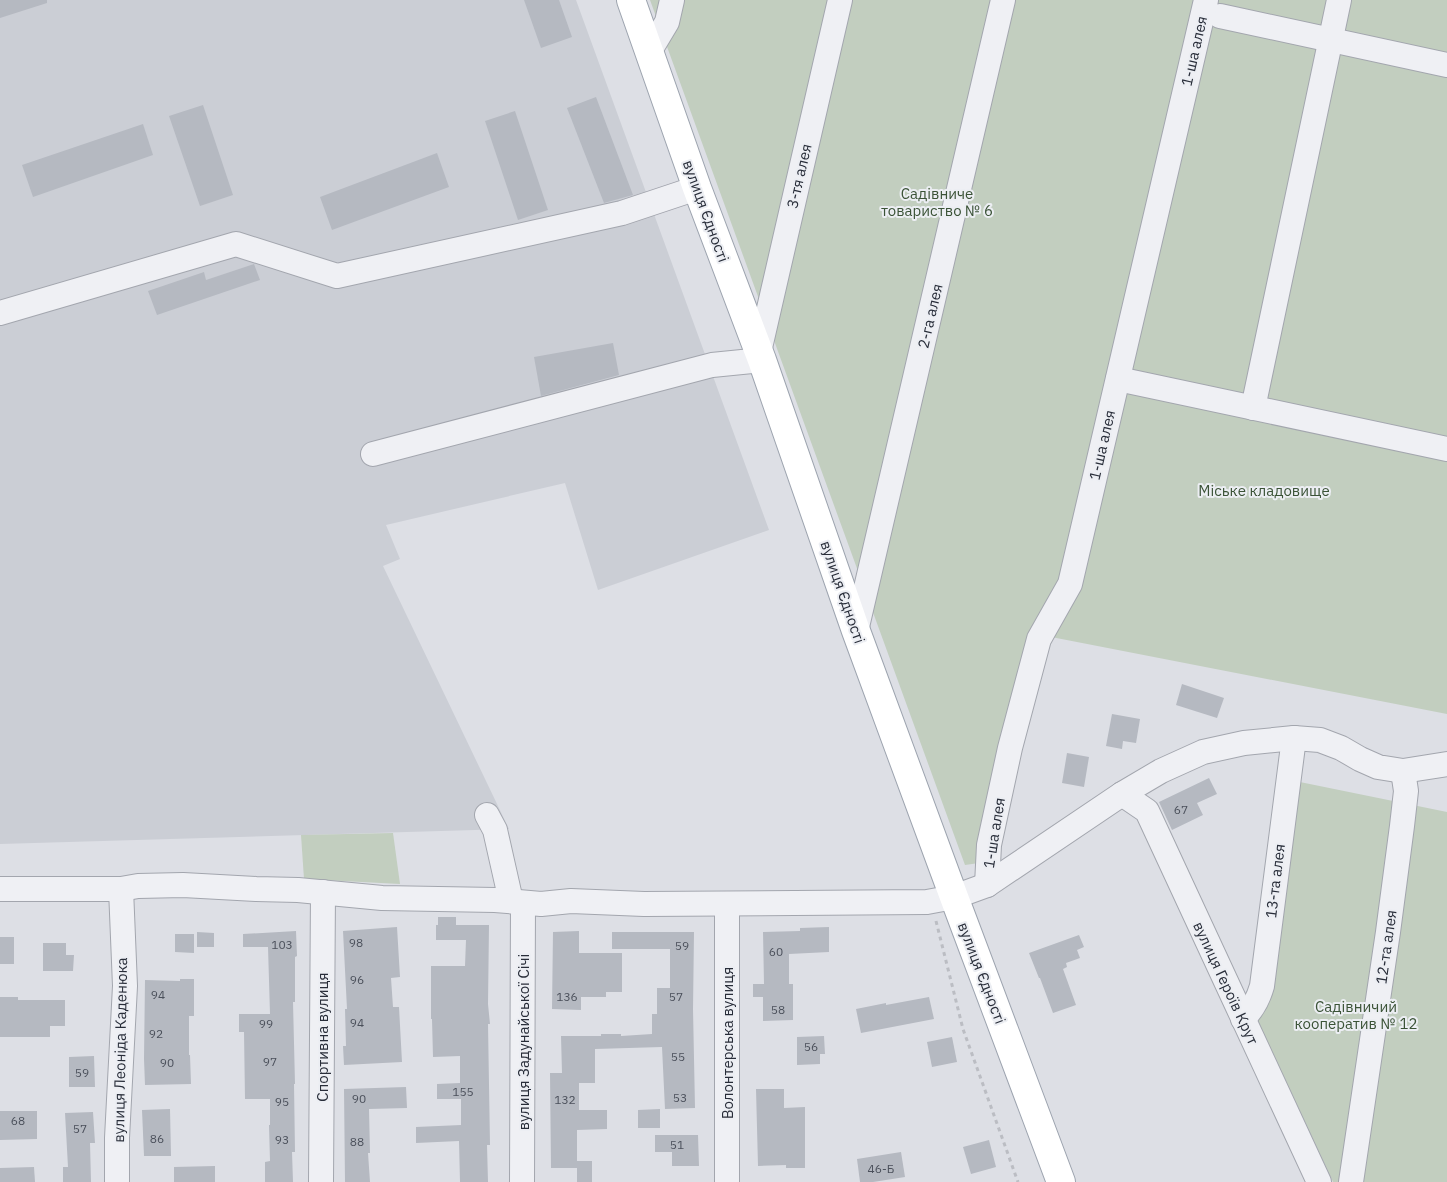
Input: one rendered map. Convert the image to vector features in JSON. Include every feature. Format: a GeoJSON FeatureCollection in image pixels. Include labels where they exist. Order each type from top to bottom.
{"type":"FeatureCollection","features":[{"type":"Feature","properties":{"kind":"main road","name":"вулиця Єдності"},"geometry":{"type":"LineString","coordinates":[[631,0],[697,188],[761,356],[856,631],[1061,1182]]}},
{"type":"Feature","properties":{"kind":"street"},"geometry":{"type":"LineString","coordinates":[[649,52],[667,22],[672,0]]}},
{"type":"Feature","properties":{"kind":"street","name":"3-тя алея"},"geometry":{"type":"LineString","coordinates":[[761,356],[840,0]]}},
{"type":"Feature","properties":{"kind":"street","name":"2-га алея"},"geometry":{"type":"LineString","coordinates":[[856,631],[1003,0]]}},
{"type":"Feature","properties":{"kind":"street"},"geometry":{"type":"LineString","coordinates":[[1253,408],[1339,0]]}},
{"type":"Feature","properties":{"kind":"street"},"geometry":{"type":"LineString","coordinates":[[1213,8],[1330,39],[1447,64]]}},
{"type":"Feature","properties":{"kind":"street","name":"1-ша алея"},"geometry":{"type":"LineString","coordinates":[[987,885],[989,844],[1010,748],[1039,638],[1070,584],[1118,378],[1213,8]]}},
{"type":"Feature","properties":{"kind":"street"},"geometry":{"type":"LineString","coordinates":[[0,313],[236,244],[337,276],[622,213],[697,188]]}},
{"type":"Feature","properties":{"kind":"street"},"geometry":{"type":"LineString","coordinates":[[373,454],[712,365],[761,356]]}},
{"type":"Feature","properties":{"kind":"street"},"geometry":{"type":"LineString","coordinates":[[1118,378],[1447,449]]}},
{"type":"Feature","properties":{"kind":"street"},"geometry":{"type":"LineString","coordinates":[[0,889],[121,888],[183,885],[256,890],[298,890],[382,898],[541,904],[584,902],[727,904],[927,902],[954,898],[987,885],[1122,794],[1161,771],[1204,752],[1244,743],[1294,738],[1320,740],[1378,766],[1403,770],[1447,764]]}},
{"type":"Feature","properties":{"kind":"street","name":"13-та алея"},"geometry":{"type":"LineString","coordinates":[[1243,1019],[1255,1004],[1262,986],[1294,738]]}},
{"type":"Feature","properties":{"kind":"street","name":"12-та алея"},"geometry":{"type":"LineString","coordinates":[[1351,1182],[1402,826],[1406,791],[1403,770]]}},
{"type":"Feature","properties":{"kind":"street","name":"вулиця Героїв Крут"},"geometry":{"type":"LineString","coordinates":[[1122,794],[1147,812],[1319,1182]]}},
{"type":"Feature","properties":{"kind":"street","name":"вулиця Задунайської Січі"},"geometry":{"type":"LineString","coordinates":[[487,815],[495,830],[517,902],[522,1182]]}},
{"type":"Feature","properties":{"kind":"street","name":"вулиця Леоніда Каденюка"},"geometry":{"type":"LineString","coordinates":[[117,1182],[117,1138],[125,986],[121,888]]}},
{"type":"Feature","properties":{"kind":"street","name":"Спортивна вулиця"},"geometry":{"type":"LineString","coordinates":[[321,1182],[323,892]]}},
{"type":"Feature","properties":{"kind":"street","name":"Волонтерська вулиця"},"geometry":{"type":"LineString","coordinates":[[727,904],[727,1182]]}},
{"type":"Feature","properties":{"kind":"path"},"geometry":{"type":"LineString","coordinates":[[935,918],[963,1029],[1018,1182]]}},
{"type":"Feature","properties":{"kind":"shaded area"},"geometry":{"type":"Polygon","coordinates":[[[0,0],[576,0],[769,530],[598,590],[565,483],[386,525],[400,559],[383,566],[509,829],[0,844],[0,0]]]}},
{"type":"Feature","properties":{"kind":"green space"},"geometry":{"type":"Polygon","coordinates":[[[650,0],[1447,0],[1447,714],[1041,635],[993,861],[965,865],[650,0]]]}},
{"type":"Feature","properties":{"kind":"green space","name":"Садівничий кооператив № 12"},"geometry":{"type":"Polygon","coordinates":[[[1295,781],[1447,812],[1447,1182],[1333,1182],[1255,1015],[1295,781]]]}},
{"type":"Feature","properties":{"kind":"green space"},"geometry":{"type":"Polygon","coordinates":[[[393,833],[400,884],[304,879],[301,835],[393,833]]]}},
{"type":"Feature","properties":{"kind":"building"},"geometry":{"type":"Polygon","coordinates":[[[0,0],[47,0],[47,3],[0,18],[0,0]]]}},
{"type":"Feature","properties":{"kind":"building"},"geometry":{"type":"Polygon","coordinates":[[[524,0],[559,0],[572,37],[541,48],[524,0]]]}},
{"type":"Feature","properties":{"kind":"building"},"geometry":{"type":"Polygon","coordinates":[[[596,97],[633,195],[604,203],[567,108],[596,97]]]}},
{"type":"Feature","properties":{"kind":"building"},"geometry":{"type":"Polygon","coordinates":[[[203,105],[233,195],[200,206],[169,116],[203,105]]]}},
{"type":"Feature","properties":{"kind":"building"},"geometry":{"type":"Polygon","coordinates":[[[515,111],[548,210],[518,220],[485,121],[515,111]]]}},
{"type":"Feature","properties":{"kind":"building"},"geometry":{"type":"Polygon","coordinates":[[[143,124],[153,155],[33,197],[22,165],[143,124]]]}},
{"type":"Feature","properties":{"kind":"building"},"geometry":{"type":"Polygon","coordinates":[[[437,153],[449,187],[332,230],[320,197],[437,153]]]}},
{"type":"Feature","properties":{"kind":"building"},"geometry":{"type":"Polygon","coordinates":[[[254,264],[260,280],[157,315],[148,291],[204,272],[206,280],[254,264]]]}},
{"type":"Feature","properties":{"kind":"building"},"geometry":{"type":"Polygon","coordinates":[[[613,343],[619,375],[541,396],[534,357],[613,343]]]}},
{"type":"Feature","properties":{"kind":"building"},"geometry":{"type":"Polygon","coordinates":[[[1182,684],[1224,698],[1217,718],[1176,705],[1182,684]]]}},
{"type":"Feature","properties":{"kind":"building"},"geometry":{"type":"Polygon","coordinates":[[[1112,714],[1140,719],[1136,743],[1123,741],[1122,749],[1106,746],[1112,714]]]}},
{"type":"Feature","properties":{"kind":"building"},"geometry":{"type":"Polygon","coordinates":[[[1067,753],[1089,757],[1084,787],[1062,783],[1067,753]]]}},
{"type":"Feature","properties":{"kind":"building"},"geometry":{"type":"Polygon","coordinates":[[[1209,778],[1217,794],[1197,803],[1203,815],[1172,830],[1159,802],[1209,778]]]}},
{"type":"Feature","properties":{"kind":"building"},"geometry":{"type":"Polygon","coordinates":[[[438,917],[456,917],[456,925],[489,925],[490,1145],[487,1145],[488,1182],[460,1182],[459,1141],[416,1143],[416,1127],[461,1125],[461,1099],[437,1099],[437,1084],[460,1083],[460,1056],[433,1057],[431,966],[465,966],[466,940],[436,940],[438,917]]]}},
{"type":"Feature","properties":{"kind":"building"},"geometry":{"type":"Polygon","coordinates":[[[397,927],[400,977],[391,978],[393,1007],[399,1007],[402,1062],[344,1065],[343,1046],[346,1046],[345,1009],[347,1009],[343,931],[397,927]]]}},
{"type":"Feature","properties":{"kind":"building"},"geometry":{"type":"Polygon","coordinates":[[[829,927],[829,952],[789,954],[789,984],[793,984],[793,1020],[763,1021],[763,997],[753,997],[753,984],[764,984],[763,932],[800,931],[800,928],[829,927]]]}},
{"type":"Feature","properties":{"kind":"building"},"geometry":{"type":"Polygon","coordinates":[[[296,931],[297,956],[295,957],[295,1002],[293,1002],[295,1152],[292,1152],[293,1182],[265,1182],[265,1162],[270,1161],[270,1099],[245,1099],[244,1032],[239,1032],[239,1014],[270,1014],[268,947],[243,947],[243,934],[296,931]]]}},
{"type":"Feature","properties":{"kind":"building"},"geometry":{"type":"Polygon","coordinates":[[[579,931],[579,953],[622,953],[622,992],[606,992],[606,997],[581,997],[581,1010],[552,1009],[553,932],[579,931]]]}},
{"type":"Feature","properties":{"kind":"building"},"geometry":{"type":"Polygon","coordinates":[[[197,932],[214,933],[214,947],[197,947],[197,932]]]}},
{"type":"Feature","properties":{"kind":"building"},"geometry":{"type":"Polygon","coordinates":[[[612,932],[694,932],[695,1108],[665,1109],[662,1047],[595,1049],[595,1083],[579,1083],[579,1110],[607,1110],[607,1129],[577,1130],[577,1161],[592,1161],[592,1182],[577,1182],[577,1168],[551,1168],[550,1073],[562,1073],[561,1036],[652,1034],[652,1014],[657,1014],[657,988],[670,988],[670,949],[612,949],[612,932]]]}},
{"type":"Feature","properties":{"kind":"building"},"geometry":{"type":"Polygon","coordinates":[[[175,934],[194,934],[194,953],[175,952],[175,934]]]}},
{"type":"Feature","properties":{"kind":"building"},"geometry":{"type":"Polygon","coordinates":[[[1079,935],[1084,947],[1077,950],[1080,958],[1066,963],[1067,967],[1063,969],[1076,1005],[1053,1013],[1029,953],[1079,935]]]}},
{"type":"Feature","properties":{"kind":"building"},"geometry":{"type":"Polygon","coordinates":[[[0,937],[14,937],[14,964],[0,964],[0,937]]]}},
{"type":"Feature","properties":{"kind":"building"},"geometry":{"type":"Polygon","coordinates":[[[43,943],[66,943],[66,955],[74,955],[73,971],[43,971],[43,943]]]}},
{"type":"Feature","properties":{"kind":"building"},"geometry":{"type":"Polygon","coordinates":[[[180,979],[194,979],[194,1016],[189,1016],[191,1084],[145,1085],[145,980],[180,981],[180,979]]]}},
{"type":"Feature","properties":{"kind":"building"},"geometry":{"type":"Polygon","coordinates":[[[0,997],[18,997],[18,1000],[65,1000],[65,1026],[50,1026],[50,1037],[0,1037],[0,997]]]}},
{"type":"Feature","properties":{"kind":"building"},"geometry":{"type":"Polygon","coordinates":[[[929,997],[934,1019],[861,1033],[856,1009],[929,997]]]}},
{"type":"Feature","properties":{"kind":"building"},"geometry":{"type":"Polygon","coordinates":[[[824,1036],[825,1054],[820,1054],[820,1064],[797,1065],[797,1037],[824,1036]]]}},
{"type":"Feature","properties":{"kind":"building"},"geometry":{"type":"Polygon","coordinates":[[[952,1037],[957,1062],[932,1067],[927,1042],[952,1037]]]}},
{"type":"Feature","properties":{"kind":"building"},"geometry":{"type":"Polygon","coordinates":[[[94,1056],[95,1087],[69,1087],[69,1057],[94,1056]]]}},
{"type":"Feature","properties":{"kind":"building"},"geometry":{"type":"Polygon","coordinates":[[[406,1087],[407,1108],[369,1109],[370,1153],[368,1153],[370,1182],[345,1182],[344,1089],[406,1087]]]}},
{"type":"Feature","properties":{"kind":"building"},"geometry":{"type":"Polygon","coordinates":[[[756,1089],[784,1089],[784,1108],[805,1107],[805,1168],[786,1168],[786,1165],[758,1166],[756,1089]]]}},
{"type":"Feature","properties":{"kind":"building"},"geometry":{"type":"Polygon","coordinates":[[[170,1109],[171,1156],[144,1156],[142,1110],[170,1109]]]}},
{"type":"Feature","properties":{"kind":"building"},"geometry":{"type":"Polygon","coordinates":[[[660,1109],[660,1128],[638,1128],[638,1110],[660,1109]]]}},
{"type":"Feature","properties":{"kind":"building"},"geometry":{"type":"Polygon","coordinates":[[[0,1111],[37,1111],[37,1139],[0,1140],[0,1111]]]}},
{"type":"Feature","properties":{"kind":"building"},"geometry":{"type":"Polygon","coordinates":[[[93,1112],[95,1143],[90,1143],[91,1182],[63,1182],[63,1167],[68,1167],[65,1113],[93,1112]]]}},
{"type":"Feature","properties":{"kind":"building"},"geometry":{"type":"Polygon","coordinates":[[[655,1135],[698,1135],[699,1166],[672,1166],[672,1152],[655,1152],[655,1135]]]}},
{"type":"Feature","properties":{"kind":"building"},"geometry":{"type":"Polygon","coordinates":[[[989,1140],[996,1167],[971,1174],[963,1147],[989,1140]]]}},
{"type":"Feature","properties":{"kind":"building"},"geometry":{"type":"Polygon","coordinates":[[[901,1152],[905,1177],[860,1182],[857,1159],[901,1152]]]}},
{"type":"Feature","properties":{"kind":"building"},"geometry":{"type":"Polygon","coordinates":[[[215,1166],[215,1182],[174,1182],[174,1167],[215,1166]]]}},
{"type":"Feature","properties":{"kind":"building"},"geometry":{"type":"Polygon","coordinates":[[[34,1167],[35,1182],[0,1182],[0,1168],[34,1167]]]}},
{"type":"Feature","properties":{"kind":"park label","name":"Садівниче товариство № 6"},"geometry":{"type":"Point","coordinates":[937,202]}},
{"type":"Feature","properties":{"kind":"park label","name":"Міське кладовище"},"geometry":{"type":"Point","coordinates":[1264,490]}}]}
